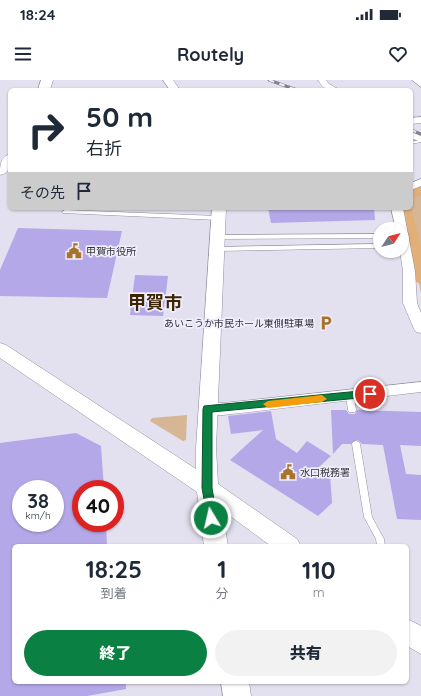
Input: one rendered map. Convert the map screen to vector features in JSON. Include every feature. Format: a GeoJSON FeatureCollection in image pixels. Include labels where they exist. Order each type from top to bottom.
{"type":"FeatureCollection","features":[{"type":"Feature","properties":{"kind":"main road"},"geometry":{"type":"LineString","coordinates":[[0,171],[6,158]]}},
{"type":"Feature","properties":{"kind":"street"},"geometry":{"type":"LineString","coordinates":[[322,80],[326,86],[331,88]]}},
{"type":"Feature","properties":{"kind":"street"},"geometry":{"type":"LineString","coordinates":[[416,80],[421,84]]}},
{"type":"Feature","properties":{"kind":"street"},"geometry":{"type":"LineString","coordinates":[[397,210],[400,222]]}},
{"type":"Feature","properties":{"kind":"street"},"geometry":{"type":"LineString","coordinates":[[216,544],[207,488],[208,409],[218,213]]}},
{"type":"Feature","properties":{"kind":"street"},"geometry":{"type":"LineString","coordinates":[[407,258],[409,271],[410,303],[421,329]]}},
{"type":"Feature","properties":{"kind":"street"},"geometry":{"type":"LineString","coordinates":[[0,349],[207,488],[286,544]]}},
{"type":"Feature","properties":{"kind":"street"},"geometry":{"type":"LineString","coordinates":[[208,409],[351,403],[421,387]]}},
{"type":"Feature","properties":{"kind":"street"},"geometry":{"type":"LineString","coordinates":[[409,631],[421,640]]}},
{"type":"Feature","properties":{"kind":"street"},"geometry":{"type":"LineString","coordinates":[[235,684],[237,696]]}},
{"type":"Feature","properties":{"kind":"lane"},"geometry":{"type":"LineString","coordinates":[[65,212],[218,213]]}},
{"type":"Feature","properties":{"kind":"lane"},"geometry":{"type":"LineString","coordinates":[[217,243],[373,236]]}},
{"type":"Feature","properties":{"kind":"lane"},"geometry":{"type":"LineString","coordinates":[[217,243],[373,246]]}},
{"type":"Feature","properties":{"kind":"lane"},"geometry":{"type":"LineString","coordinates":[[356,444],[368,517],[380,539],[381,544]]}},
{"type":"Feature","properties":{"kind":"shaded area"},"geometry":{"type":"Polygon","coordinates":[[[421,186],[421,293],[409,238],[409,222],[404,222],[402,217],[402,210],[413,210],[413,192],[421,186]]]}},
{"type":"Feature","properties":{"kind":"shaded area"},"geometry":{"type":"Polygon","coordinates":[[[187,415],[186,440],[183,441],[150,421],[152,418],[187,415]]]}},
{"type":"Feature","properties":{"kind":"building"},"geometry":{"type":"Polygon","coordinates":[[[268,210],[374,210],[375,220],[271,223],[268,210]]]}},
{"type":"Feature","properties":{"kind":"building","name":"甲賀市役所"},"geometry":{"type":"Polygon","coordinates":[[[18,228],[122,231],[107,298],[0,296],[0,270],[18,228]]]}},
{"type":"Feature","properties":{"kind":"building"},"geometry":{"type":"Polygon","coordinates":[[[135,275],[168,276],[163,316],[130,315],[135,275]]]}},
{"type":"Feature","properties":{"kind":"building"},"geometry":{"type":"Polygon","coordinates":[[[331,410],[346,410],[349,414],[355,414],[357,410],[421,412],[421,446],[400,445],[406,474],[421,475],[421,520],[397,519],[383,445],[362,444],[356,440],[351,444],[342,444],[333,454],[331,410]]]}},
{"type":"Feature","properties":{"kind":"building","name":"水口税務署"},"geometry":{"type":"Polygon","coordinates":[[[271,411],[276,439],[297,453],[307,441],[331,456],[319,467],[330,474],[332,503],[318,516],[230,460],[263,430],[231,434],[228,416],[271,411]]]}},
{"type":"Feature","properties":{"kind":"building"},"geometry":{"type":"Polygon","coordinates":[[[76,433],[101,446],[103,480],[72,480],[72,532],[106,532],[107,544],[12,544],[12,684],[126,684],[126,689],[87,696],[0,696],[0,443],[76,433]]]}},
{"type":"Feature","properties":{"kind":"waterway"},"geometry":{"type":"LineString","coordinates":[[413,195],[421,189]]}},
{"type":"Feature","properties":{"kind":"waterway"},"geometry":{"type":"LineString","coordinates":[[405,210],[421,279]]}},
{"type":"Feature","properties":{"kind":"railway"},"geometry":{"type":"LineString","coordinates":[[269,80],[291,88]]}},
{"type":"Feature","properties":{"kind":"railway"},"geometry":{"type":"LineString","coordinates":[[413,131],[421,134]]}},
{"type":"Feature","properties":{"kind":"slow traffic"},"geometry":{"type":"LineString","coordinates":[[268,404],[322,399]]}},
{"type":"Feature","properties":{"kind":"place","name":"甲賀市役所"},"geometry":{"type":"Point","coordinates":[74,251]}},
{"type":"Feature","properties":{"kind":"place","name":"あいこうか市民ホール東側駐車場"},"geometry":{"type":"Point","coordinates":[326,323]}},
{"type":"Feature","properties":{"kind":"place","name":"水口税務署"},"geometry":{"type":"Point","coordinates":[288,472]}},
{"type":"Feature","properties":{"kind":"district","name":"甲賀市"},"geometry":{"type":"Point","coordinates":[155,303]}},
{"type":"Feature","properties":{"kind":"route"},"geometry":{"type":"LineString","coordinates":[[211,518],[207,488],[206,448],[208,409],[223,409],[370,394]]}}]}
